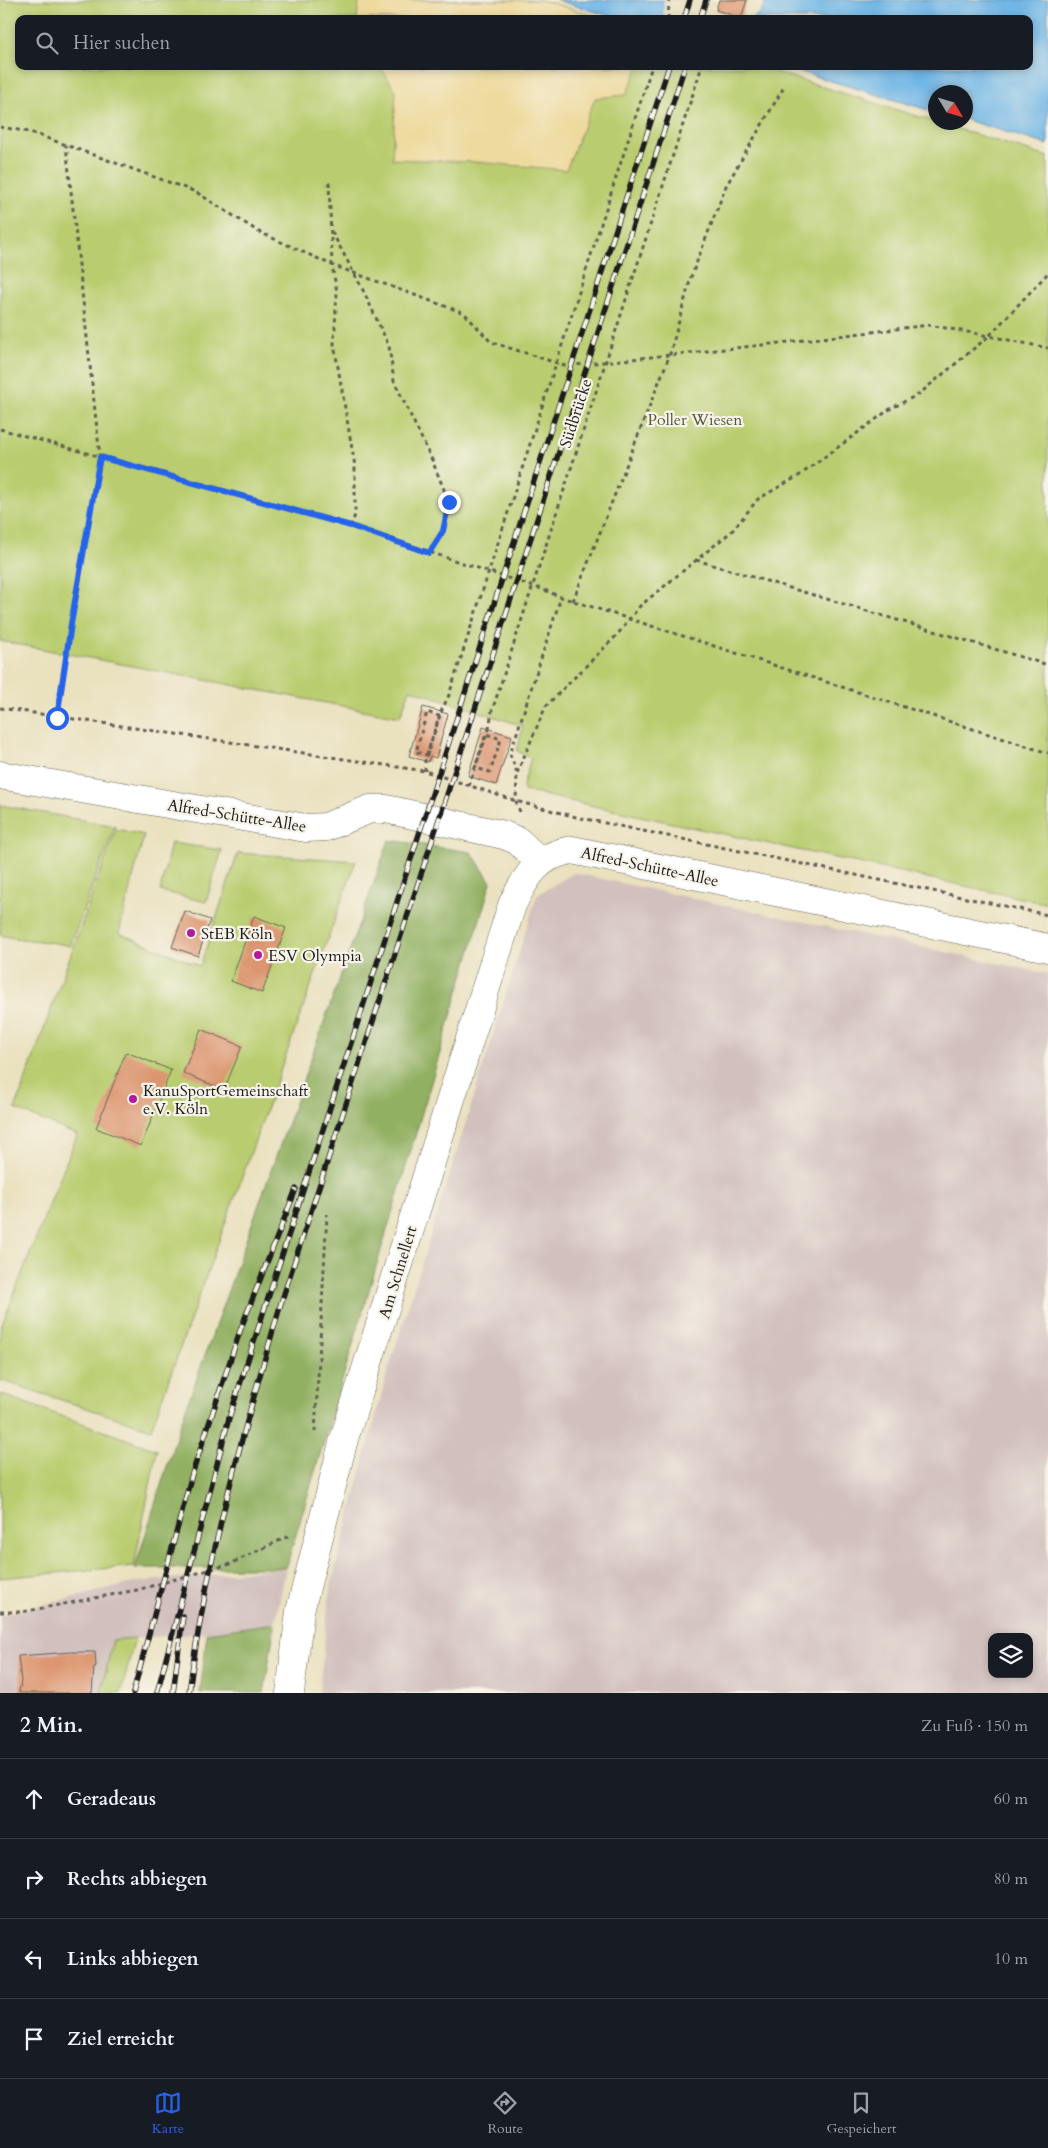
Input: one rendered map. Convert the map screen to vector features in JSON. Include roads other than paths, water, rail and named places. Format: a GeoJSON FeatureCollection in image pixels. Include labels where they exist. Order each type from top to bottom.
{"type":"FeatureCollection","features":[{"type":"Feature","properties":{"kind":"street","name":"Alfred-Schütte-Allee"},"geometry":{"type":"LineString","coordinates":[[0,775],[306,828],[326,827],[370,809],[386,809],[504,835],[518,840],[540,862],[557,852],[572,850],[1048,948]]}},
{"type":"Feature","properties":{"kind":"street","name":"Am Schnellert"},"geometry":{"type":"LineString","coordinates":[[290,1693],[300,1611],[344,1439],[512,905],[523,882],[540,862]]}},
{"type":"Feature","properties":{"kind":"water"},"geometry":{"type":"Polygon","coordinates":[[[556,0],[683,0],[726,15],[607,15],[556,0]]]}},
{"type":"Feature","properties":{"kind":"water"},"geometry":{"type":"Polygon","coordinates":[[[767,0],[1048,0],[1048,145],[973,122],[973,85],[928,85],[928,110],[794,70],[1033,70],[1033,15],[757,15],[767,0]]]}},
{"type":"Feature","properties":{"kind":"railway"},"geometry":{"type":"LineString","coordinates":[[685,15],[690,0]]}},
{"type":"Feature","properties":{"kind":"railway"},"geometry":{"type":"LineString","coordinates":[[701,15],[706,0]]}},
{"type":"Feature","properties":{"kind":"railway"},"geometry":{"type":"LineString","coordinates":[[157,1693],[229,1418],[668,70]]}},
{"type":"Feature","properties":{"kind":"railway"},"geometry":{"type":"LineString","coordinates":[[189,1693],[205,1594],[227,1496],[281,1303],[684,70]]}},
{"type":"Feature","properties":{"kind":"railway"},"geometry":{"type":"LineString","coordinates":[[133,1693],[192,1474],[241,1328],[296,1189]]}},
{"type":"Feature","properties":{"kind":"railway"},"geometry":{"type":"LineString","coordinates":[[173,1693],[183,1616]]}},
{"type":"Feature","properties":{"kind":"place","name":"StEB Köln"},"geometry":{"type":"Point","coordinates":[191,933]}},
{"type":"Feature","properties":{"kind":"place","name":"ESV Olympia"},"geometry":{"type":"Point","coordinates":[258,955]}},
{"type":"Feature","properties":{"kind":"place","name":"KanuSportGemeinschaft e.V. Köln"},"geometry":{"type":"Point","coordinates":[133,1099]}},
{"type":"Feature","properties":{"kind":"park label","name":"Poller Wiesen"},"geometry":{"type":"Point","coordinates":[695,419]}}]}
